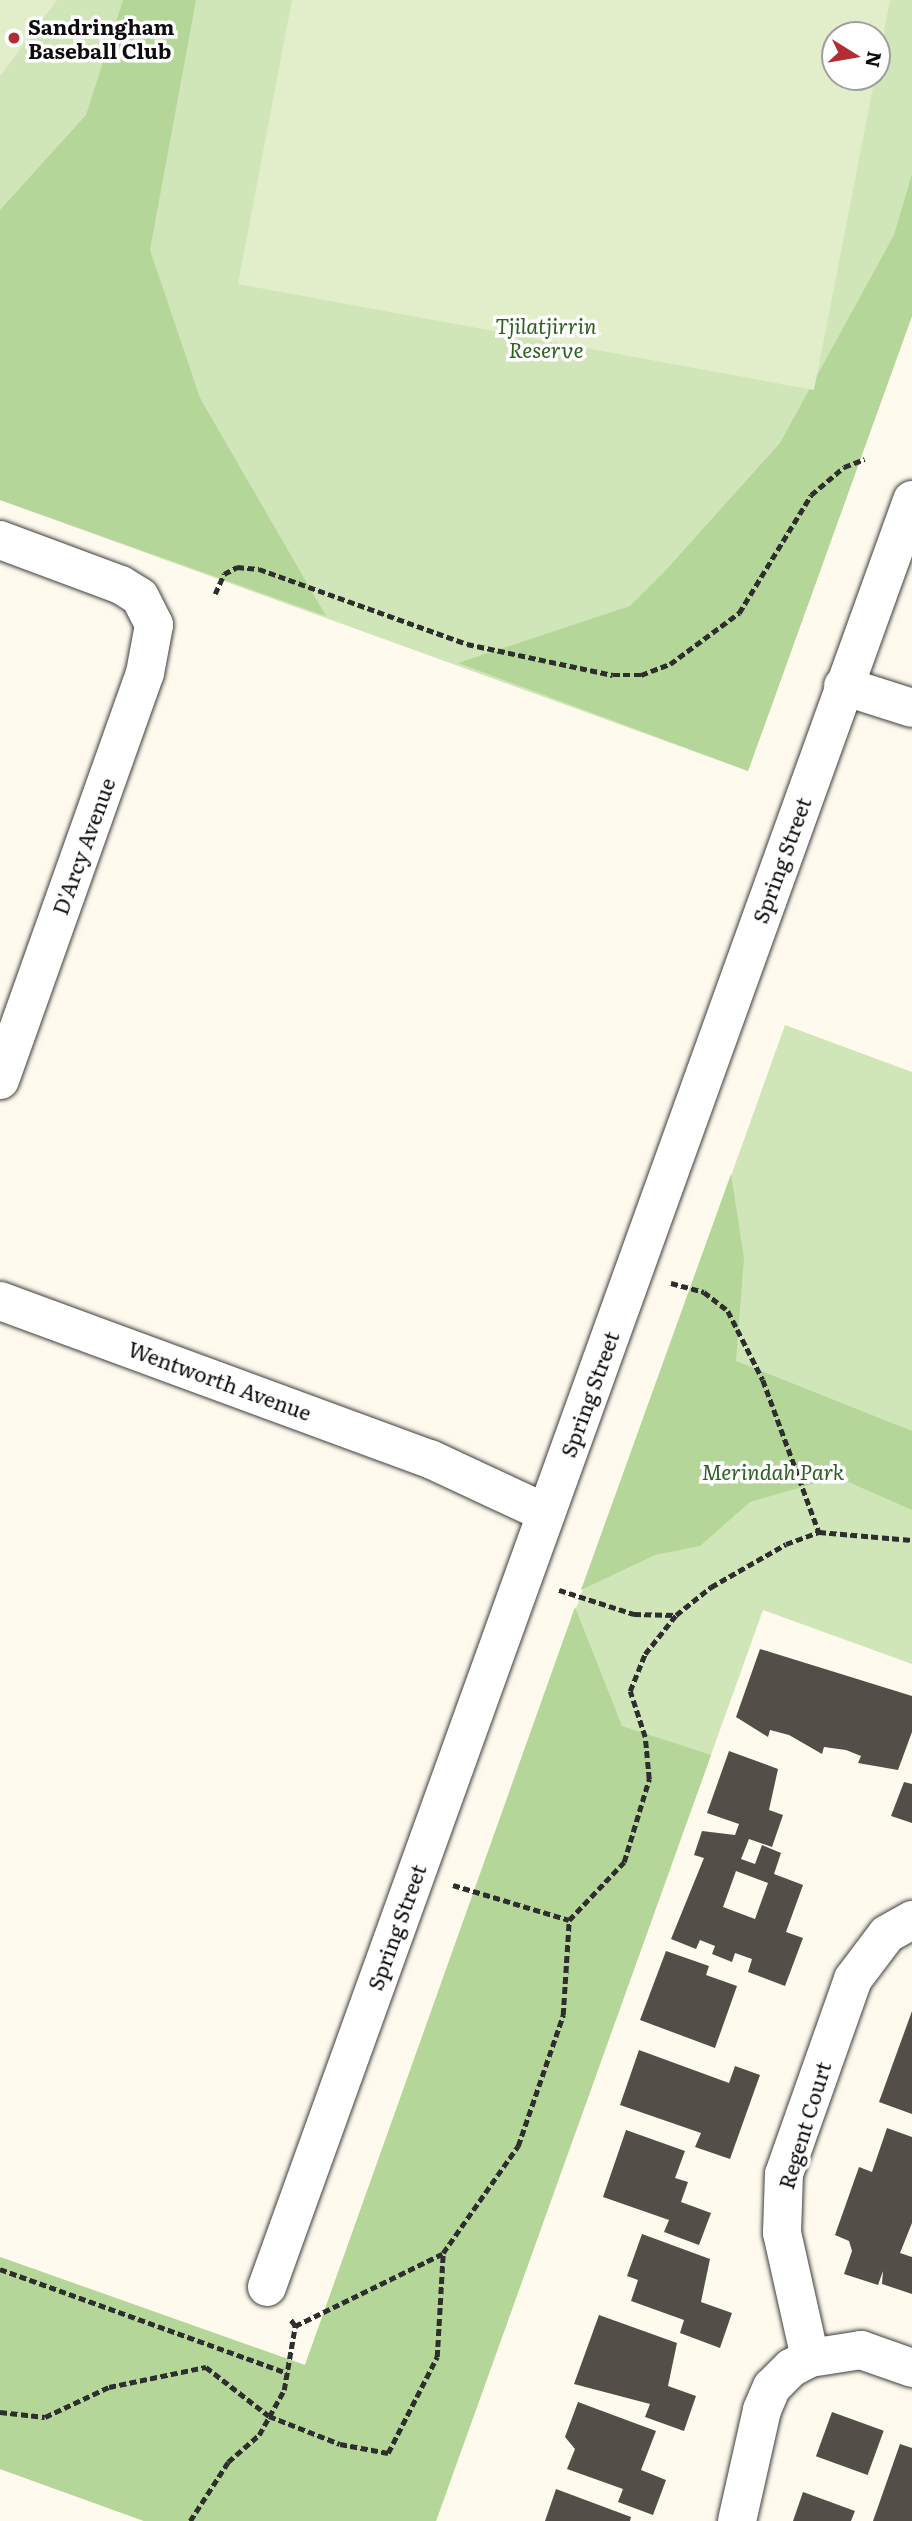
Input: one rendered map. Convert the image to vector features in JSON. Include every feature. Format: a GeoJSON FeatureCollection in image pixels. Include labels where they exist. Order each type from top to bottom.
{"type":"FeatureCollection","features":[{"type":"Feature","properties":{"kind":"street","name":"Spring Street"},"geometry":{"type":"LineString","coordinates":[[267,2287],[912,500]]}},
{"type":"Feature","properties":{"kind":"street","name":"D'Arcy Avenue"},"geometry":{"type":"LineString","coordinates":[[0,540],[121,584],[149,610],[154,625],[145,673],[0,1080]]}},
{"type":"Feature","properties":{"kind":"street"},"geometry":{"type":"LineString","coordinates":[[848,675],[912,688]]}},
{"type":"Feature","properties":{"kind":"street"},"geometry":{"type":"LineString","coordinates":[[848,675],[912,708]]}},
{"type":"Feature","properties":{"kind":"street","name":"Wentworth Avenue"},"geometry":{"type":"LineString","coordinates":[[4,1299],[550,1502]]}},
{"type":"Feature","properties":{"kind":"street","name":"Regent Court"},"geometry":{"type":"LineString","coordinates":[[810,2358],[782,2233],[784,2174],[853,1979],[887,1934],[912,1920]]}},
{"type":"Feature","properties":{"kind":"street"},"geometry":{"type":"LineString","coordinates":[[737,2521],[772,2387],[810,2358],[861,2350],[912,2368]]}},
{"type":"Feature","properties":{"kind":"path"},"geometry":{"type":"LineString","coordinates":[[215,594],[224,574],[237,567],[259,569],[467,644],[612,675],[641,674],[670,664],[738,613],[811,495],[844,467],[865,459]]}},
{"type":"Feature","properties":{"kind":"path"},"geometry":{"type":"LineString","coordinates":[[632,1272],[704,1293],[728,1311],[762,1380],[819,1532]]}},
{"type":"Feature","properties":{"kind":"path"},"geometry":{"type":"LineString","coordinates":[[295,2326],[443,2253],[518,2146],[563,2015],[569,1920],[624,1862],[649,1779],[645,1737],[630,1690],[645,1654],[676,1615],[750,1562],[819,1532],[912,1540]]}},
{"type":"Feature","properties":{"kind":"path"},"geometry":{"type":"LineString","coordinates":[[523,1574],[587,1603],[634,1614],[676,1615]]}},
{"type":"Feature","properties":{"kind":"path"},"geometry":{"type":"LineString","coordinates":[[416,1872],[569,1920]]}},
{"type":"Feature","properties":{"kind":"path"},"geometry":{"type":"LineString","coordinates":[[0,2412],[45,2417],[108,2387],[206,2367],[269,2416],[340,2444],[388,2453],[437,2357],[443,2253]]}},
{"type":"Feature","properties":{"kind":"path"},"geometry":{"type":"LineString","coordinates":[[0,2269],[286,2373]]}},
{"type":"Feature","properties":{"kind":"path"},"geometry":{"type":"LineString","coordinates":[[190,2521],[228,2462],[269,2416],[286,2373],[295,2326],[267,2287]]}},
{"type":"Feature","properties":{"kind":"green space","name":"Tjilatjirrin Reserve"},"geometry":{"type":"Polygon","coordinates":[[[0,0],[912,0],[912,316],[748,771],[0,500],[0,0]]]}},
{"type":"Feature","properties":{"kind":"green space","name":"Sandringham Baseball Club"},"geometry":{"type":"Polygon","coordinates":[[[0,0],[57,0],[0,76],[0,0]]]}},
{"type":"Feature","properties":{"kind":"green space"},"geometry":{"type":"Polygon","coordinates":[[[123,0],[196,0],[150,250],[200,398],[326,616],[0,500],[0,210],[86,115],[123,0]]]}},
{"type":"Feature","properties":{"kind":"green space"},"geometry":{"type":"Polygon","coordinates":[[[292,0],[890,0],[886,21],[821,21],[821,91],[872,91],[814,390],[238,284],[292,0]]]}},
{"type":"Feature","properties":{"kind":"green space"},"geometry":{"type":"Polygon","coordinates":[[[912,174],[912,316],[748,771],[458,663],[630,606],[666,570],[780,443],[894,235],[912,174]]]}},
{"type":"Feature","properties":{"kind":"green space","name":"Merindah Park"},"geometry":{"type":"Polygon","coordinates":[[[785,1025],[912,1072],[912,1664],[763,1610],[436,2521],[144,2521],[0,2469],[0,2257],[305,2365],[785,1025]]]}},
{"type":"Feature","properties":{"kind":"green space"},"geometry":{"type":"Polygon","coordinates":[[[731,1174],[744,1258],[736,1361],[912,1431],[912,1510],[837,1477],[750,1502],[700,1546],[655,1555],[581,1590],[731,1174]]]}},
{"type":"Feature","properties":{"kind":"green space"},"geometry":{"type":"Polygon","coordinates":[[[575,1607],[622,1726],[711,1755],[436,2521],[144,2521],[0,2469],[0,2257],[305,2365],[575,1607]]]}},
{"type":"Feature","properties":{"kind":"building"},"geometry":{"type":"Polygon","coordinates":[[[760,1649],[912,1696],[912,1732],[898,1770],[858,1763],[861,1756],[846,1750],[824,1747],[822,1754],[789,1735],[770,1730],[768,1737],[736,1717],[760,1649]]]}},
{"type":"Feature","properties":{"kind":"building"},"geometry":{"type":"Polygon","coordinates":[[[729,1751],[778,1769],[769,1810],[783,1815],[772,1847],[749,1839],[741,1859],[755,1864],[762,1845],[781,1853],[774,1874],[803,1885],[786,1932],[803,1938],[785,1986],[748,1972],[752,1959],[735,1953],[732,1962],[712,1954],[715,1946],[700,1940],[696,1949],[671,1939],[704,1858],[694,1855],[702,1831],[735,1835],[739,1824],[707,1813],[729,1751]],[[736,1871],[723,1907],[755,1919],[768,1883],[736,1871]]]}},
{"type":"Feature","properties":{"kind":"building"},"geometry":{"type":"Polygon","coordinates":[[[904,1782],[912,1784],[912,1823],[891,1816],[904,1782]]]}},
{"type":"Feature","properties":{"kind":"building"},"geometry":{"type":"Polygon","coordinates":[[[666,1951],[709,1966],[706,1975],[737,1986],[715,2048],[640,2020],[666,1951]]]}},
{"type":"Feature","properties":{"kind":"building"},"geometry":{"type":"Polygon","coordinates":[[[912,2011],[912,2114],[879,2102],[912,2011]]]}},
{"type":"Feature","properties":{"kind":"building"},"geometry":{"type":"Polygon","coordinates":[[[639,2050],[729,2083],[735,2066],[760,2075],[730,2159],[695,2147],[701,2133],[620,2105],[639,2050]]]}},
{"type":"Feature","properties":{"kind":"building"},"geometry":{"type":"Polygon","coordinates":[[[887,2128],[912,2137],[912,2223],[900,2253],[912,2257],[912,2294],[882,2284],[883,2271],[878,2285],[844,2274],[852,2251],[849,2241],[835,2235],[859,2167],[872,2172],[887,2128]]]}},
{"type":"Feature","properties":{"kind":"building"},"geometry":{"type":"Polygon","coordinates":[[[626,2130],[685,2151],[675,2178],[688,2182],[681,2202],[711,2213],[699,2245],[664,2232],[669,2220],[603,2197],[626,2130]]]}},
{"type":"Feature","properties":{"kind":"building"},"geometry":{"type":"Polygon","coordinates":[[[642,2234],[710,2259],[701,2302],[732,2313],[720,2348],[680,2333],[684,2320],[631,2301],[638,2280],[627,2276],[642,2234]]]}},
{"type":"Feature","properties":{"kind":"building"},"geometry":{"type":"Polygon","coordinates":[[[599,2315],[677,2343],[668,2386],[696,2396],[684,2431],[645,2417],[650,2404],[574,2384],[599,2315]]]}},
{"type":"Feature","properties":{"kind":"building"},"geometry":{"type":"Polygon","coordinates":[[[578,2402],[656,2431],[641,2470],[666,2480],[653,2515],[618,2502],[623,2489],[567,2469],[575,2449],[565,2437],[578,2402]]]}},
{"type":"Feature","properties":{"kind":"building"},"geometry":{"type":"Polygon","coordinates":[[[832,2412],[884,2431],[868,2475],[816,2456],[832,2412]]]}},
{"type":"Feature","properties":{"kind":"building"},"geometry":{"type":"Polygon","coordinates":[[[900,2444],[912,2448],[912,2521],[873,2521],[900,2444]]]}},
{"type":"Feature","properties":{"kind":"building"},"geometry":{"type":"Polygon","coordinates":[[[556,2489],[631,2517],[630,2521],[545,2521],[556,2489]]]}},
{"type":"Feature","properties":{"kind":"building"},"geometry":{"type":"Polygon","coordinates":[[[803,2492],[855,2511],[851,2521],[793,2521],[803,2492]]]}},
{"type":"Feature","properties":{"kind":"place","name":"Sandringham Baseball Club"},"geometry":{"type":"Point","coordinates":[14,38]}}]}
